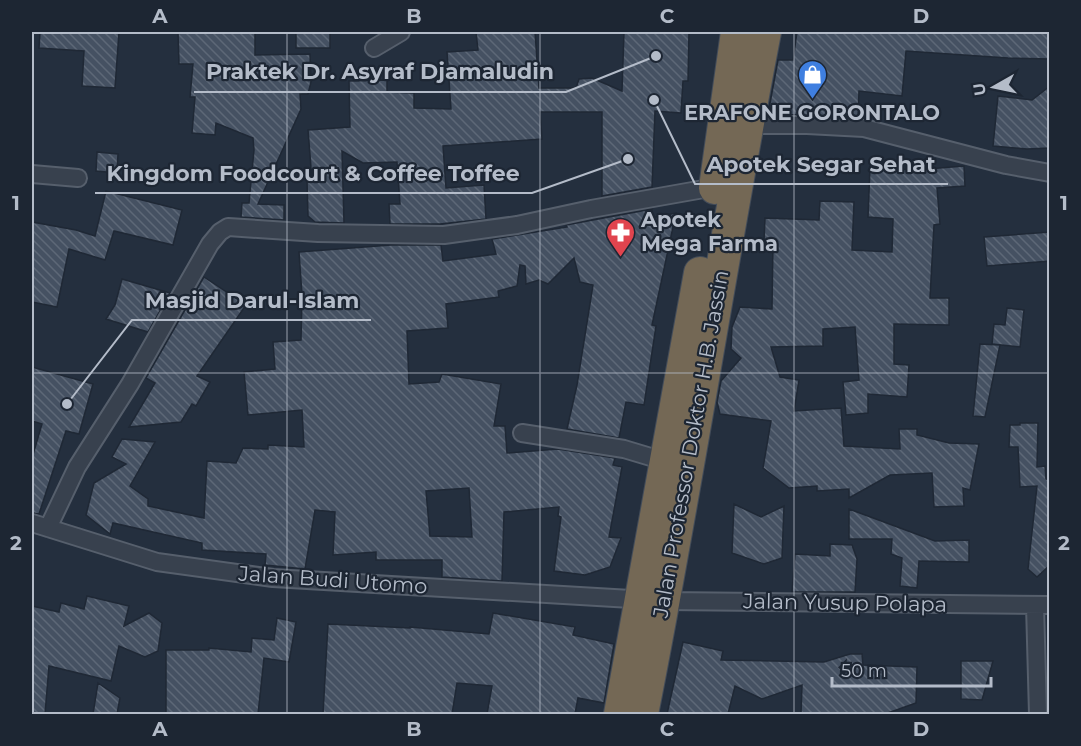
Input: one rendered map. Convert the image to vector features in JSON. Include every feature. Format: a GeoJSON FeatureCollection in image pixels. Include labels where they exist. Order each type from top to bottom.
{"type":"FeatureCollection","features":[{"type":"Feature","properties":{"kind":"highway","name":"Jalan Professor Doktor H.B. Jassin"},"geometry":{"type":"LineString","coordinates":[[620,714],[653,601],[704,312],[715,187],[737,32]]}},
{"type":"Feature","properties":{"kind":"highway","name":"Jalan Professor Doktor H.B. Jassin"},"geometry":{"type":"LineString","coordinates":[[642,714],[664,461],[704,312],[747,125],[765,32]]}},
{"type":"Feature","properties":{"kind":"street"},"geometry":{"type":"LineString","coordinates":[[374,48],[401,32]]}},
{"type":"Feature","properties":{"kind":"street"},"geometry":{"type":"LineString","coordinates":[[747,125],[864,128],[1006,165],[1050,173]]}},
{"type":"Feature","properties":{"kind":"street"},"geometry":{"type":"LineString","coordinates":[[32,174],[78,178]]}},
{"type":"Feature","properties":{"kind":"street"},"geometry":{"type":"LineString","coordinates":[[48,528],[77,467],[136,374],[210,244],[220,232],[228,227],[318,234],[444,235],[517,225],[715,187]]}},
{"type":"Feature","properties":{"kind":"street"},"geometry":{"type":"LineString","coordinates":[[522,434],[624,449],[664,461]]}},
{"type":"Feature","properties":{"kind":"street","name":"Jalan Budi Utomo"},"geometry":{"type":"LineString","coordinates":[[32,523],[156,562],[273,578],[653,601]]}},
{"type":"Feature","properties":{"kind":"street","name":"Jalan Yusup Polapa"},"geometry":{"type":"LineString","coordinates":[[653,601],[1042,605]]}},
{"type":"Feature","properties":{"kind":"street"},"geometry":{"type":"LineString","coordinates":[[1038,714],[1042,605]]}},
{"type":"Feature","properties":{"kind":"building"},"geometry":{"type":"Polygon","coordinates":[[[40,32],[119,32],[115,88],[82,86],[84,51],[39,48],[40,32]]]}},
{"type":"Feature","properties":{"kind":"building"},"geometry":{"type":"Polygon","coordinates":[[[178,32],[255,32],[255,55],[310,54],[311,82],[308,94],[300,94],[301,109],[258,204],[284,205],[284,220],[241,217],[242,203],[249,203],[253,138],[216,123],[215,135],[192,133],[195,97],[190,97],[193,64],[179,64],[178,32]]]}},
{"type":"Feature","properties":{"kind":"building"},"geometry":{"type":"Polygon","coordinates":[[[296,32],[330,32],[330,48],[296,48],[296,32]]]}},
{"type":"Feature","properties":{"kind":"building"},"geometry":{"type":"Polygon","coordinates":[[[476,32],[535,32],[539,88],[576,88],[579,79],[592,78],[622,91],[624,32],[689,32],[688,81],[683,81],[681,113],[655,111],[652,187],[602,196],[602,112],[540,112],[542,139],[443,146],[446,188],[484,185],[486,219],[440,224],[390,224],[389,204],[400,204],[397,162],[363,163],[342,151],[344,223],[315,222],[308,216],[307,180],[312,180],[308,130],[350,127],[349,81],[387,80],[387,92],[414,93],[414,108],[451,109],[447,52],[478,50],[476,32]]]}},
{"type":"Feature","properties":{"kind":"building"},"geometry":{"type":"Polygon","coordinates":[[[797,32],[1050,32],[1050,59],[906,51],[902,96],[859,91],[858,117],[768,114],[778,60],[793,60],[797,32]]]}},
{"type":"Feature","properties":{"kind":"building"},"geometry":{"type":"Polygon","coordinates":[[[1050,86],[1050,148],[1027,149],[993,146],[998,96],[1032,100],[1050,86]]]}},
{"type":"Feature","properties":{"kind":"building"},"geometry":{"type":"Polygon","coordinates":[[[97,152],[118,154],[117,173],[96,171],[97,152]]]}},
{"type":"Feature","properties":{"kind":"building"},"geometry":{"type":"Polygon","coordinates":[[[964,166],[965,186],[937,188],[940,224],[934,225],[930,298],[949,298],[949,325],[894,324],[894,364],[909,365],[907,397],[868,394],[868,413],[846,415],[843,382],[859,380],[855,327],[823,329],[823,346],[771,347],[780,377],[799,380],[794,411],[841,408],[844,446],[900,449],[899,429],[917,429],[917,435],[949,443],[979,444],[970,490],[963,488],[964,506],[934,507],[932,473],[890,475],[849,498],[849,489],[817,491],[817,486],[789,488],[763,468],[771,421],[720,414],[717,402],[721,381],[741,358],[731,349],[732,327],[740,307],[772,309],[773,241],[764,241],[765,218],[819,220],[820,201],[854,202],[852,250],[892,252],[893,219],[868,217],[870,167],[915,170],[964,166]]]}},
{"type":"Feature","properties":{"kind":"building"},"geometry":{"type":"Polygon","coordinates":[[[106,191],[182,210],[173,245],[114,231],[105,260],[69,249],[57,307],[32,302],[32,222],[95,236],[106,191]]]}},
{"type":"Feature","properties":{"kind":"building"},"geometry":{"type":"Polygon","coordinates":[[[652,209],[651,218],[676,213],[652,325],[656,326],[644,405],[626,402],[619,438],[567,429],[577,385],[593,285],[580,282],[574,258],[548,284],[539,280],[526,284],[525,266],[520,265],[517,286],[498,291],[499,297],[446,304],[448,328],[407,331],[409,384],[439,382],[442,374],[501,384],[494,426],[505,426],[507,453],[558,449],[615,458],[613,465],[622,467],[609,537],[621,538],[610,567],[585,575],[554,571],[561,517],[558,516],[559,507],[504,512],[502,581],[442,577],[442,560],[376,560],[376,552],[333,555],[335,512],[315,510],[305,569],[265,565],[266,554],[202,550],[202,543],[113,523],[110,534],[86,515],[94,483],[126,464],[112,457],[122,439],[155,442],[130,486],[148,499],[148,506],[204,518],[207,461],[236,463],[243,448],[268,449],[268,445],[304,447],[302,410],[248,415],[244,372],[275,369],[273,342],[301,340],[302,295],[299,252],[391,245],[441,245],[443,261],[496,254],[492,239],[567,227],[566,225],[652,209]],[[469,488],[426,491],[430,536],[472,537],[469,488]]]}},
{"type":"Feature","properties":{"kind":"building"},"geometry":{"type":"Polygon","coordinates":[[[1050,232],[1050,261],[987,266],[984,237],[1050,232]]]}},
{"type":"Feature","properties":{"kind":"building"},"geometry":{"type":"Polygon","coordinates":[[[204,277],[246,305],[197,376],[210,382],[196,406],[192,404],[181,422],[129,427],[155,383],[146,378],[204,277]]]}},
{"type":"Feature","properties":{"kind":"building"},"geometry":{"type":"Polygon","coordinates":[[[122,279],[170,293],[148,332],[106,319],[115,305],[122,279]]]}},
{"type":"Feature","properties":{"kind":"building"},"geometry":{"type":"Polygon","coordinates":[[[1007,308],[1024,310],[1020,347],[992,344],[994,324],[1005,325],[1007,308]]]}},
{"type":"Feature","properties":{"kind":"building"},"geometry":{"type":"Polygon","coordinates":[[[980,344],[1000,345],[985,417],[973,416],[980,344]]]}},
{"type":"Feature","properties":{"kind":"building"},"geometry":{"type":"Polygon","coordinates":[[[32,367],[93,384],[79,434],[66,431],[39,514],[32,513],[32,458],[42,424],[32,421],[32,367]]]}},
{"type":"Feature","properties":{"kind":"building"},"geometry":{"type":"Polygon","coordinates":[[[1020,423],[1038,423],[1037,467],[1045,466],[1046,479],[1050,480],[1050,565],[1037,577],[1028,569],[1037,486],[1020,487],[1018,447],[1009,447],[1010,425],[1020,425],[1020,423]]]}},
{"type":"Feature","properties":{"kind":"building"},"geometry":{"type":"Polygon","coordinates":[[[734,504],[761,517],[784,506],[782,558],[764,564],[732,553],[734,504]]]}},
{"type":"Feature","properties":{"kind":"building"},"geometry":{"type":"Polygon","coordinates":[[[849,509],[935,541],[969,540],[969,562],[919,561],[917,588],[900,586],[902,558],[891,554],[892,539],[849,539],[849,509]]]}},
{"type":"Feature","properties":{"kind":"building"},"geometry":{"type":"Polygon","coordinates":[[[830,544],[852,545],[857,559],[855,592],[792,592],[795,554],[830,556],[830,544]]]}},
{"type":"Feature","properties":{"kind":"building"},"geometry":{"type":"Polygon","coordinates":[[[87,596],[129,606],[124,626],[149,613],[162,623],[158,651],[145,657],[119,646],[111,681],[49,666],[45,714],[32,714],[32,606],[59,612],[61,603],[84,609],[87,596]]]}},
{"type":"Feature","properties":{"kind":"building"},"geometry":{"type":"Polygon","coordinates":[[[493,613],[575,627],[573,635],[614,644],[604,703],[578,698],[575,714],[487,714],[492,686],[457,683],[452,714],[323,714],[328,624],[410,627],[489,634],[493,613]]]}},
{"type":"Feature","properties":{"kind":"building"},"geometry":{"type":"Polygon","coordinates":[[[277,618],[296,622],[289,662],[264,658],[258,714],[166,714],[166,650],[209,650],[209,648],[251,652],[252,638],[274,640],[277,618]]]}},
{"type":"Feature","properties":{"kind":"building"},"geometry":{"type":"Polygon","coordinates":[[[683,642],[723,651],[721,660],[824,662],[850,654],[862,654],[863,665],[917,667],[916,703],[885,714],[801,714],[802,685],[762,699],[735,686],[728,714],[667,714],[683,642]]]}},
{"type":"Feature","properties":{"kind":"building"},"geometry":{"type":"Polygon","coordinates":[[[961,661],[993,661],[982,700],[961,699],[961,661]]]}},
{"type":"Feature","properties":{"kind":"building"},"geometry":{"type":"Polygon","coordinates":[[[98,683],[120,698],[117,714],[93,714],[98,683]]]}},
{"type":"Feature","properties":{"kind":"place","name":"Praktek Dr. Asyraf Djamaludin"},"geometry":{"type":"Point","coordinates":[656,56]}},
{"type":"Feature","properties":{"kind":"place","name":"Apotek Segar Sehat"},"geometry":{"type":"Point","coordinates":[654,100]}},
{"type":"Feature","properties":{"kind":"place","name":"ERAFONE GORONTALO"},"geometry":{"type":"Point","coordinates":[812,100]}},
{"type":"Feature","properties":{"kind":"place","name":"Kingdom Foodcourt & Coffee Toffee"},"geometry":{"type":"Point","coordinates":[628,159]}},
{"type":"Feature","properties":{"kind":"place","name":"Apotek Mega Farma"},"geometry":{"type":"Point","coordinates":[620,258]}},
{"type":"Feature","properties":{"kind":"place","name":"Masjid Darul-Islam"},"geometry":{"type":"Point","coordinates":[67,404]}}]}
